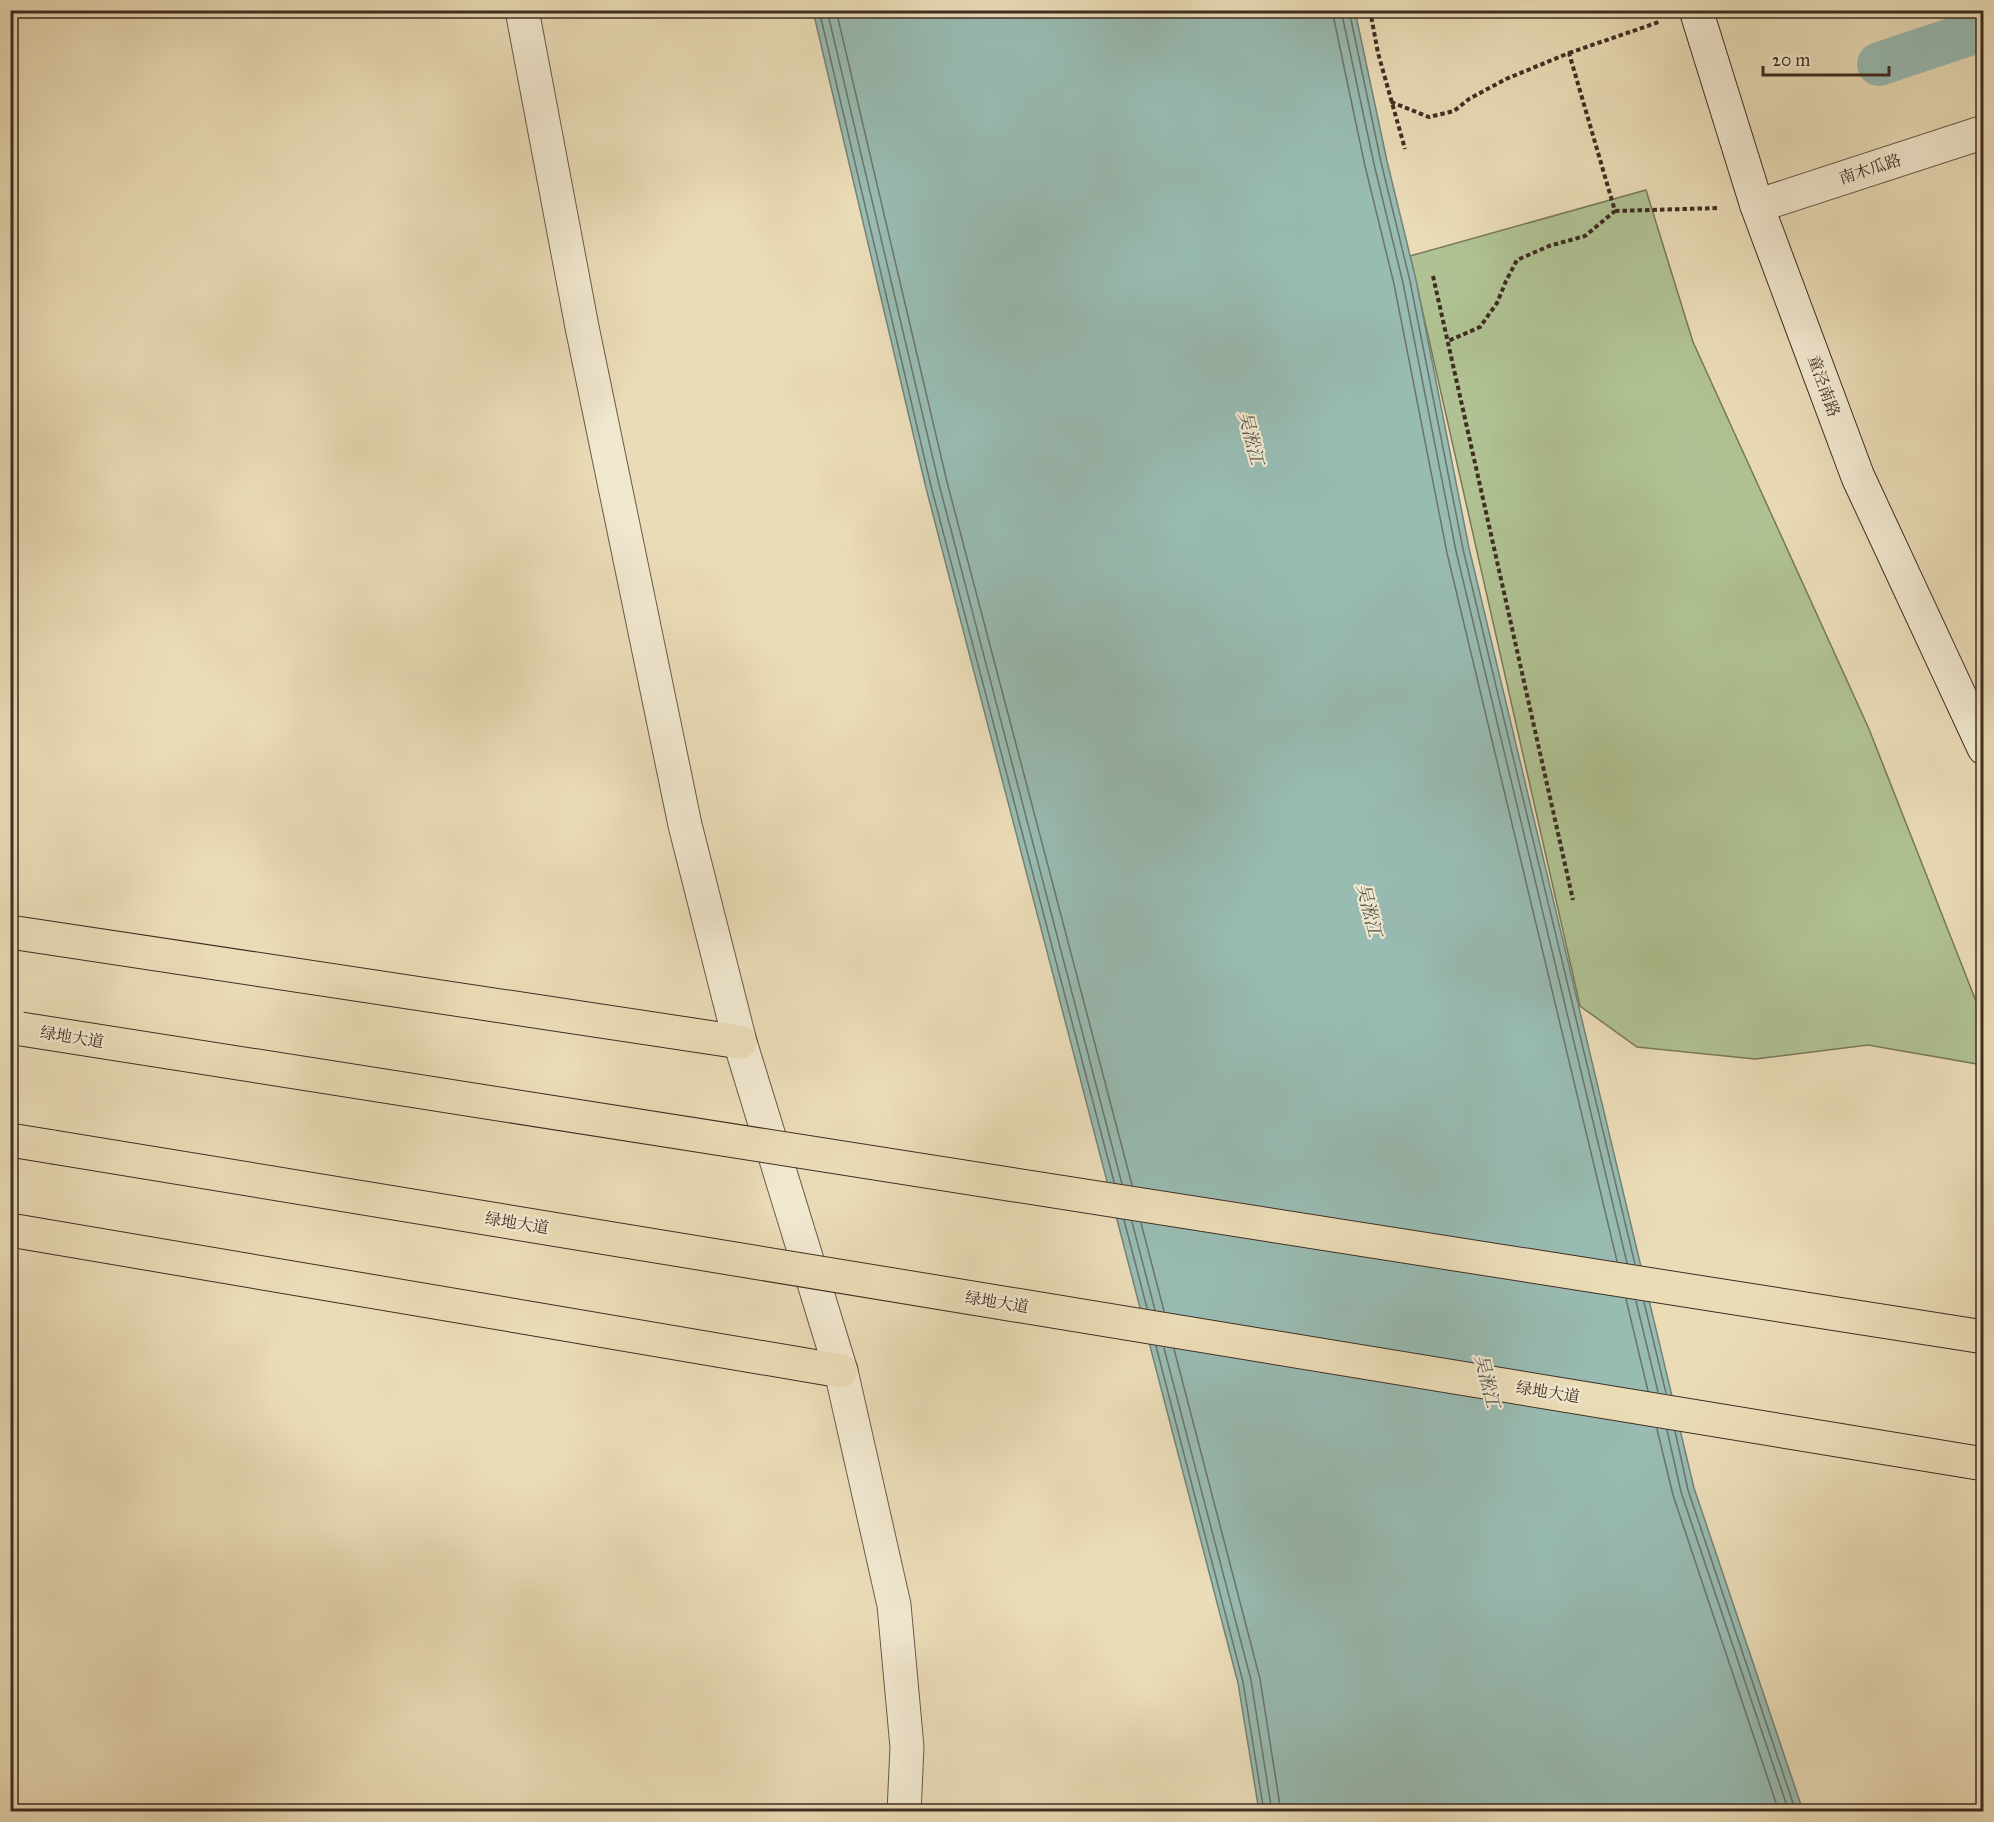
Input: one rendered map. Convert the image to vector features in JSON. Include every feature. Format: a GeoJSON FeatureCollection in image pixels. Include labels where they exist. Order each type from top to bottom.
{"type":"FeatureCollection","features":[{"type":"Feature","properties":{"kind":"main road"},"geometry":{"type":"LineString","coordinates":[[10,932],[740,1042]]}},
{"type":"Feature","properties":{"kind":"main road","name":"绿地大道"},"geometry":{"type":"LineString","coordinates":[[16,1029],[1983,1337]]}},
{"type":"Feature","properties":{"kind":"main road","name":"绿地大道"},"geometry":{"type":"LineString","coordinates":[[10,1140],[1983,1464]]}},
{"type":"Feature","properties":{"kind":"main road"},"geometry":{"type":"LineString","coordinates":[[10,1230],[841,1371]]}},
{"type":"Feature","properties":{"kind":"street"},"geometry":{"type":"LineString","coordinates":[[522,10],[582,327],[685,825],[740,1042],[841,1371],[894,1605],[907,1747],[904,1812]]}},
{"type":"Feature","properties":{"kind":"street","name":"童泾南路"},"geometry":{"type":"LineString","coordinates":[[1696,10],[1757,206],[1858,477],[1983,748]]}},
{"type":"Feature","properties":{"kind":"street","name":"南木瓜路"},"geometry":{"type":"LineString","coordinates":[[1757,206],[1983,132]]}},
{"type":"Feature","properties":{"kind":"path"},"geometry":{"type":"LineString","coordinates":[[1370,10],[1378,53],[1405,149]]}},
{"type":"Feature","properties":{"kind":"path"},"geometry":{"type":"LineString","coordinates":[[1391,102],[1429,117],[1454,111],[1469,99],[1506,79],[1569,53],[1659,22]]}},
{"type":"Feature","properties":{"kind":"path"},"geometry":{"type":"LineString","coordinates":[[1569,53],[1615,211]]}},
{"type":"Feature","properties":{"kind":"path"},"geometry":{"type":"LineString","coordinates":[[1448,341],[1480,327],[1497,303],[1517,260],[1549,246],[1585,236],[1615,211],[1757,206]]}},
{"type":"Feature","properties":{"kind":"path"},"geometry":{"type":"LineString","coordinates":[[1433,276],[1573,900]]}},
{"type":"Feature","properties":{"kind":"green space"},"geometry":{"type":"Polygon","coordinates":[[[1646,190],[1693,342],[1869,729],[1983,1019],[1983,1065],[1868,1045],[1755,1059],[1637,1047],[1580,1006],[1410,256],[1646,190]]]}},
{"type":"Feature","properties":{"kind":"water","name":"吴淞江"},"geometry":{"type":"Polygon","coordinates":[[[813,11],[1355,11],[1387,161],[1416,280],[1469,548],[1694,1488],[1803,1811],[1259,1811],[1238,1683],[926,488],[813,11]]]}},
{"type":"Feature","properties":{"kind":"waterway"},"geometry":{"type":"LineString","coordinates":[[1879,64],[1984,29]]}}]}
